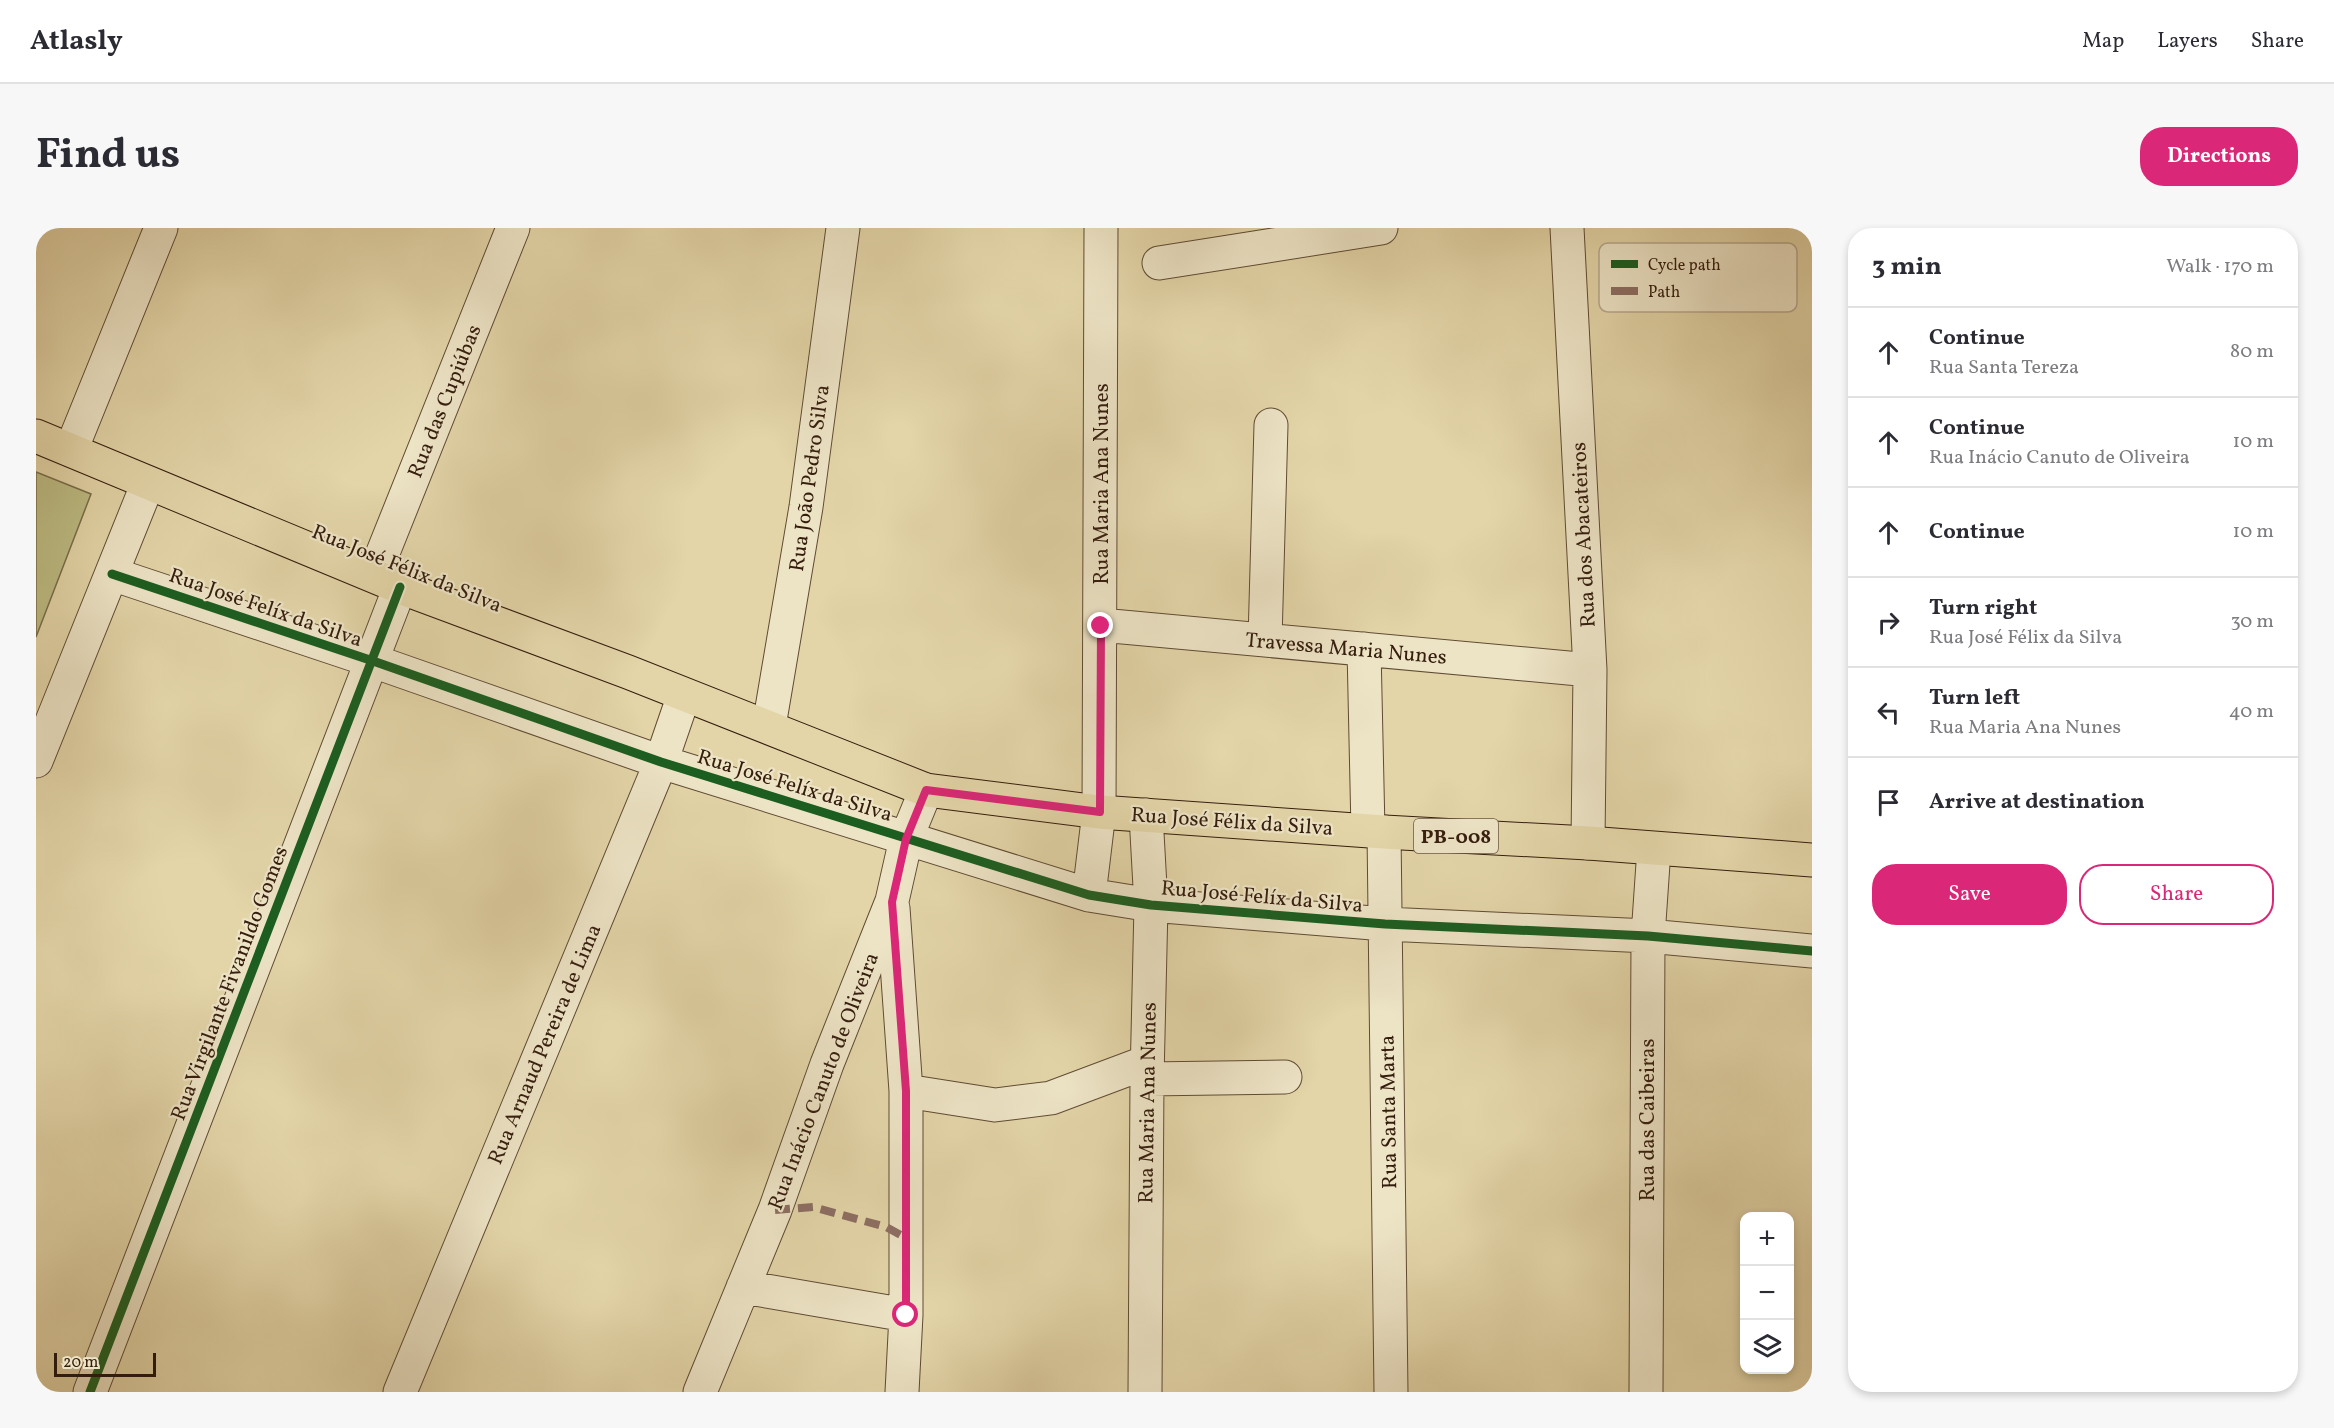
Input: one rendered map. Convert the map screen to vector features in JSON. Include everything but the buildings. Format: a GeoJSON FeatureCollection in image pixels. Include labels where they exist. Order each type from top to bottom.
{"type":"FeatureCollection","features":[{"type":"Feature","properties":{"kind":"main road","name":"Rua José Félix da Silva"},"geometry":{"type":"LineString","coordinates":[[36,436],[387,581],[769,726],[926,790],[1100,812],[1588,843],[1812,860]]}},
{"type":"Feature","properties":{"kind":"street"},"geometry":{"type":"LineString","coordinates":[[70,450],[161,228]]}},
{"type":"Feature","properties":{"kind":"street","name":"Rua das Cupiúbas"},"geometry":{"type":"LineString","coordinates":[[387,581],[513,228]]}},
{"type":"Feature","properties":{"kind":"street","name":"Rua João Pedro Silva"},"geometry":{"type":"LineString","coordinates":[[769,726],[806,507],[843,228]]}},
{"type":"Feature","properties":{"kind":"street","name":"Rua Maria Ana Nunes"},"geometry":{"type":"LineString","coordinates":[[1089,895],[1100,812],[1101,228]]}},
{"type":"Feature","properties":{"kind":"street"},"geometry":{"type":"LineString","coordinates":[[1159,263],[1381,228]]}},
{"type":"Feature","properties":{"kind":"street","name":"Rua dos Abacateiros"},"geometry":{"type":"LineString","coordinates":[[1567,228],[1590,670],[1588,843]]}},
{"type":"Feature","properties":{"kind":"street"},"geometry":{"type":"LineString","coordinates":[[1265,640],[1271,425]]}},
{"type":"Feature","properties":{"kind":"street"},"geometry":{"type":"LineString","coordinates":[[37,753],[148,483]]}},
{"type":"Feature","properties":{"kind":"street","name":"Rua José Felíx da Silva"},"geometry":{"type":"LineString","coordinates":[[112,574],[373,661],[661,762],[1089,895],[1150,905],[1385,924],[1648,936],[1812,951]]}},
{"type":"Feature","properties":{"kind":"street","name":"Rua Virgilante Fivanildo Gomes"},"geometry":{"type":"LineString","coordinates":[[90,1392],[373,661],[387,581]]}},
{"type":"Feature","properties":{"kind":"street","name":"Travessa Maria Nunes"},"geometry":{"type":"LineString","coordinates":[[1101,626],[1590,670]]}},
{"type":"Feature","properties":{"kind":"street","name":"Rua Santa Marta"},"geometry":{"type":"LineString","coordinates":[[1364,649],[1376,831],[1385,924],[1391,1392]]}},
{"type":"Feature","properties":{"kind":"street","name":"Rua Arnaud Pereira de Lima"},"geometry":{"type":"LineString","coordinates":[[400,1392],[661,762],[684,695]]}},
{"type":"Feature","properties":{"kind":"street","name":"Rua Inácio Canuto de Oliveira"},"geometry":{"type":"LineString","coordinates":[[700,1392],[775,1210],[827,1064],[892,902],[906,839],[926,790]]}},
{"type":"Feature","properties":{"kind":"street","name":"Rua Maria Ana Nunes"},"geometry":{"type":"LineString","coordinates":[[1146,815],[1150,905],[1146,1392]]}},
{"type":"Feature","properties":{"kind":"street","name":"Rua das Caibeiras"},"geometry":{"type":"LineString","coordinates":[[1646,1392],[1648,936],[1654,849]]}},
{"type":"Feature","properties":{"kind":"street"},"geometry":{"type":"LineString","coordinates":[[892,902],[906,1091],[906,1315],[902,1392]]}},
{"type":"Feature","properties":{"kind":"street"},"geometry":{"type":"LineString","coordinates":[[906,1091],[994,1105],[1051,1098],[1147,1070],[1285,1077]]}},
{"type":"Feature","properties":{"kind":"street"},"geometry":{"type":"LineString","coordinates":[[743,1287],[906,1315]]}},
{"type":"Feature","properties":{"kind":"shaded area"},"geometry":{"type":"Polygon","coordinates":[[[36,472],[91,494],[36,637],[36,472]]]}},
{"type":"Feature","properties":{"kind":"marked path"},"geometry":{"type":"LineString","coordinates":[[775,1210],[813,1207],[886,1227],[906,1238]]}},
{"type":"Feature","properties":{"kind":"cycle path"},"geometry":{"type":"LineString","coordinates":[[112,574],[373,661],[661,762],[1089,895],[1151,905],[1385,924],[1648,936],[1812,951]]}},
{"type":"Feature","properties":{"kind":"cycle path"},"geometry":{"type":"LineString","coordinates":[[90,1392],[400,587]]}},
{"type":"Feature","properties":{"kind":"route"},"geometry":{"type":"LineString","coordinates":[[906,1315],[906,1091],[892,902],[906,839],[926,790],[1100,812],[1101,626]]}}]}
